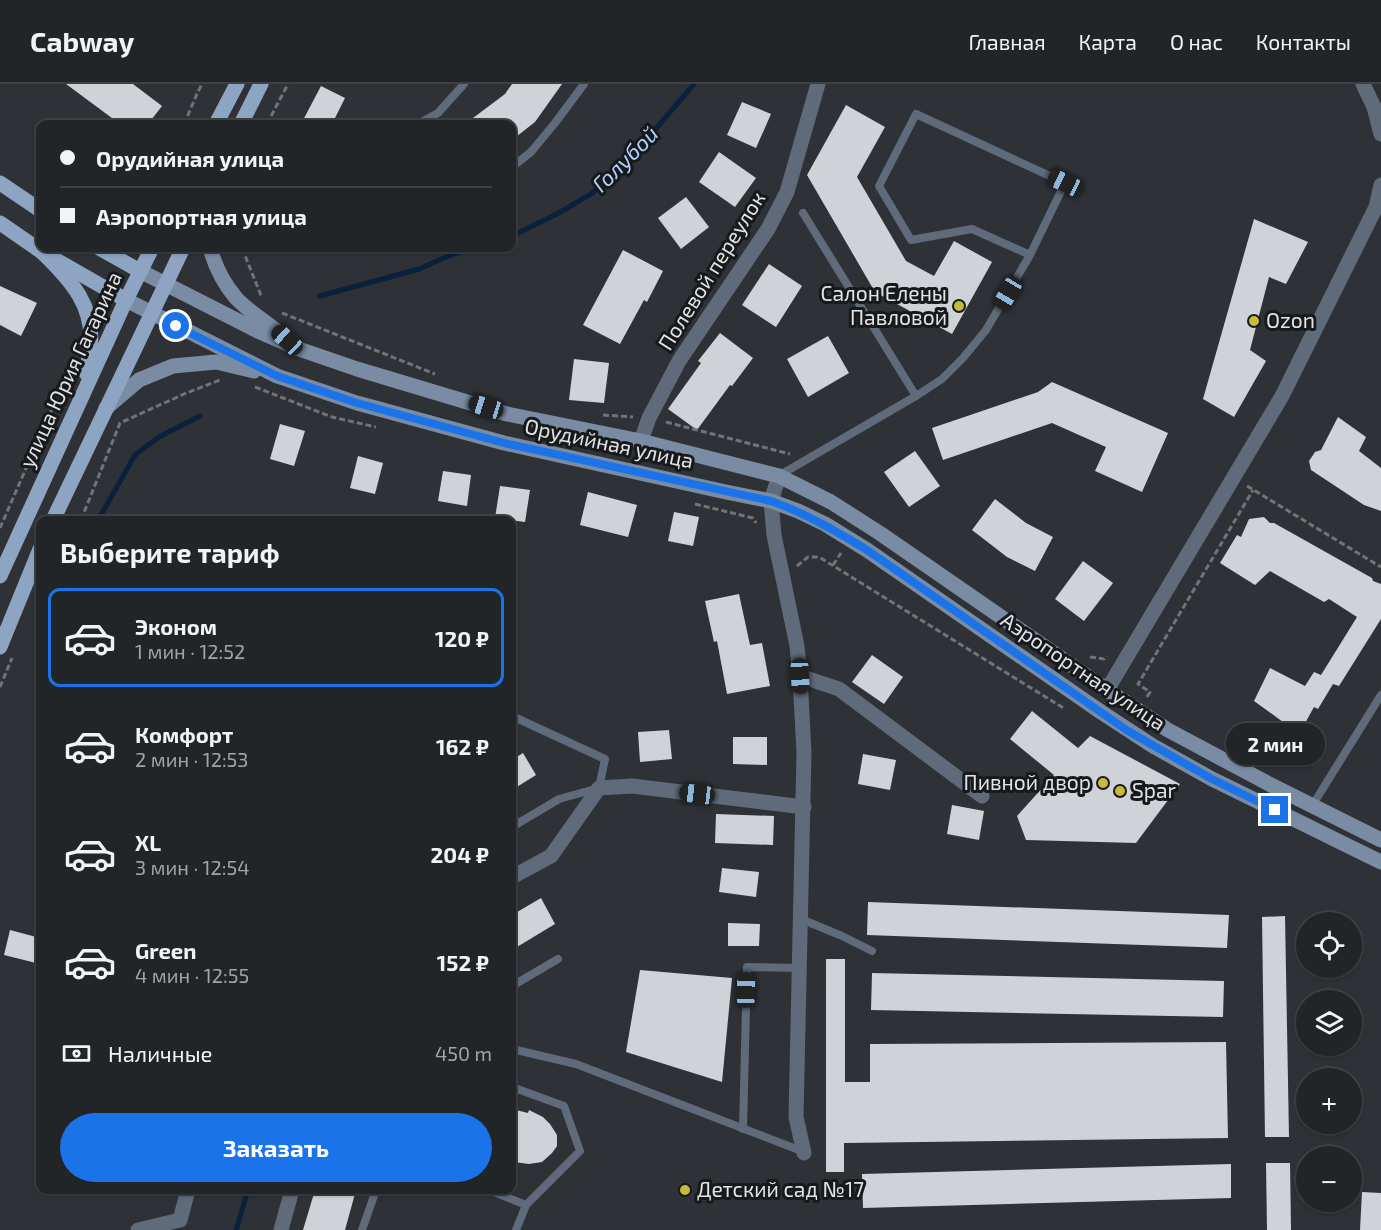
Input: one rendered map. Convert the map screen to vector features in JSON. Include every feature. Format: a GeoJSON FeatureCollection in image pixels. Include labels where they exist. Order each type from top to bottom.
{"type":"FeatureCollection","features":[{"type":"Feature","properties":{"kind":"main road"},"geometry":{"type":"LineString","coordinates":[[218,120],[237,84]]}},
{"type":"Feature","properties":{"kind":"main road"},"geometry":{"type":"LineString","coordinates":[[243,120],[261,84]]}},
{"type":"Feature","properties":{"kind":"main road"},"geometry":{"type":"LineString","coordinates":[[4,186],[36,198]]}},
{"type":"Feature","properties":{"kind":"main road"},"geometry":{"type":"LineString","coordinates":[[4,186],[36,207]]}},
{"type":"Feature","properties":{"kind":"main road"},"geometry":{"type":"LineString","coordinates":[[0,223],[36,248]]}},
{"type":"Feature","properties":{"kind":"main road"},"geometry":{"type":"LineString","coordinates":[[42,252],[126,300]]}},
{"type":"Feature","properties":{"kind":"main road"},"geometry":{"type":"LineString","coordinates":[[42,252],[59,268],[72,285],[84,303],[90,324],[91,349],[81,399]]}},
{"type":"Feature","properties":{"kind":"main road"},"geometry":{"type":"LineString","coordinates":[[106,252],[140,271]]}},
{"type":"Feature","properties":{"kind":"main road","name":"улица Юрия Гагарина"},"geometry":{"type":"LineString","coordinates":[[0,576],[150,252]]}},
{"type":"Feature","properties":{"kind":"main road"},"geometry":{"type":"LineString","coordinates":[[55,516],[181,252]]}},
{"type":"Feature","properties":{"kind":"main road"},"geometry":{"type":"LineString","coordinates":[[211,252],[224,282],[237,299],[296,348]]}},
{"type":"Feature","properties":{"kind":"main road","name":"Орудийная улица"},"geometry":{"type":"LineString","coordinates":[[140,271],[260,332],[296,348],[357,369],[507,414],[641,441],[778,476]]}},
{"type":"Feature","properties":{"kind":"main road","name":"Орудийная улица"},"geometry":{"type":"LineString","coordinates":[[126,300],[277,376],[357,403],[504,443],[771,501]]}},
{"type":"Feature","properties":{"kind":"main road"},"geometry":{"type":"LineString","coordinates":[[106,408],[139,380],[173,366],[216,363],[277,376]]}},
{"type":"Feature","properties":{"kind":"main road","name":"Аэропортная улица"},"geometry":{"type":"LineString","coordinates":[[778,476],[831,502],[1168,730],[1208,753],[1381,840]]}},
{"type":"Feature","properties":{"kind":"main road","name":"Аэропортная улица"},"geometry":{"type":"LineString","coordinates":[[771,501],[825,524],[867,550],[1153,746],[1212,779],[1381,862]]}},
{"type":"Feature","properties":{"kind":"main road"},"geometry":{"type":"LineString","coordinates":[[0,647],[36,559]]}},
{"type":"Feature","properties":{"kind":"street","name":"Полевой переулок"},"geometry":{"type":"LineString","coordinates":[[641,441],[649,418],[680,361],[768,229],[787,192],[818,84]]}},
{"type":"Feature","properties":{"kind":"street"},"geometry":{"type":"LineString","coordinates":[[1363,84],[1374,107],[1381,134]]}},
{"type":"Feature","properties":{"kind":"street"},"geometry":{"type":"LineString","coordinates":[[1107,690],[1281,396],[1378,208],[1381,185]]}},
{"type":"Feature","properties":{"kind":"street"},"geometry":{"type":"LineString","coordinates":[[778,476],[771,501],[774,535],[797,646],[804,753],[796,1117],[804,1153]]}},
{"type":"Feature","properties":{"kind":"street"},"geometry":{"type":"LineString","coordinates":[[800,676],[839,688],[982,796]]}},
{"type":"Feature","properties":{"kind":"street"},"geometry":{"type":"LineString","coordinates":[[516,876],[551,856],[599,788],[632,786],[804,807]]}},
{"type":"Feature","properties":{"kind":"street"},"geometry":{"type":"LineString","coordinates":[[138,1230],[180,1220],[187,1194]]}},
{"type":"Feature","properties":{"kind":"street"},"geometry":{"type":"LineString","coordinates":[[281,1230],[291,1194]]}},
{"type":"Feature","properties":{"kind":"lane"},"geometry":{"type":"LineString","coordinates":[[425,120],[438,113],[465,84]]}},
{"type":"Feature","properties":{"kind":"lane"},"geometry":{"type":"LineString","coordinates":[[516,164],[531,152],[584,84]]}},
{"type":"Feature","properties":{"kind":"lane"},"geometry":{"type":"LineString","coordinates":[[778,476],[916,396],[942,379],[963,358],[986,330],[1030,255],[1065,183],[916,114],[879,186],[911,240],[972,229],[1030,255]]}},
{"type":"Feature","properties":{"kind":"lane"},"geometry":{"type":"LineString","coordinates":[[803,213],[916,396]]}},
{"type":"Feature","properties":{"kind":"lane"},"geometry":{"type":"LineString","coordinates":[[1312,806],[1381,695]]}},
{"type":"Feature","properties":{"kind":"lane"},"geometry":{"type":"LineString","coordinates":[[516,718],[605,759],[599,788],[559,799],[516,825]]}},
{"type":"Feature","properties":{"kind":"lane"},"geometry":{"type":"LineString","coordinates":[[801,919],[872,951]]}},
{"type":"Feature","properties":{"kind":"lane"},"geometry":{"type":"LineString","coordinates":[[516,984],[558,959]]}},
{"type":"Feature","properties":{"kind":"lane"},"geometry":{"type":"LineString","coordinates":[[743,1129],[747,967],[800,968]]}},
{"type":"Feature","properties":{"kind":"lane"},"geometry":{"type":"LineString","coordinates":[[516,1050],[576,1064],[804,1153]]}},
{"type":"Feature","properties":{"kind":"lane"},"geometry":{"type":"LineString","coordinates":[[516,1088],[564,1106],[580,1151],[525,1205],[516,1230]]}},
{"type":"Feature","properties":{"kind":"lane"},"geometry":{"type":"LineString","coordinates":[[362,1230],[375,1194]]}},
{"type":"Feature","properties":{"kind":"lane"},"geometry":{"type":"LineString","coordinates":[[499,1194],[525,1205]]}},
{"type":"Feature","properties":{"kind":"path"},"geometry":{"type":"LineString","coordinates":[[186,120],[202,84]]}},
{"type":"Feature","properties":{"kind":"path"},"geometry":{"type":"LineString","coordinates":[[269,120],[288,84]]}},
{"type":"Feature","properties":{"kind":"path"},"geometry":{"type":"LineString","coordinates":[[244,252],[265,306]]}},
{"type":"Feature","properties":{"kind":"path"},"geometry":{"type":"LineString","coordinates":[[276,311],[440,375]]}},
{"type":"Feature","properties":{"kind":"path"},"geometry":{"type":"LineString","coordinates":[[0,528],[70,367]]}},
{"type":"Feature","properties":{"kind":"path"},"geometry":{"type":"LineString","coordinates":[[83,516],[120,423],[184,394]]}},
{"type":"Feature","properties":{"kind":"path"},"geometry":{"type":"LineString","coordinates":[[593,415],[649,418],[790,454],[797,450]]}},
{"type":"Feature","properties":{"kind":"path"},"geometry":{"type":"LineString","coordinates":[[1232,477],[1381,567]]}},
{"type":"Feature","properties":{"kind":"path"},"geometry":{"type":"LineString","coordinates":[[1139,711],[1150,692],[1138,684],[1253,490]]}},
{"type":"Feature","properties":{"kind":"building"},"geometry":{"type":"Polygon","coordinates":[[[66,84],[133,84],[162,106],[151,120],[115,120],[66,84]]]}},
{"type":"Feature","properties":{"kind":"building"},"geometry":{"type":"Polygon","coordinates":[[[512,84],[562,84],[535,122],[516,137],[516,120],[470,120],[505,94],[512,84]]]}},
{"type":"Feature","properties":{"kind":"building"},"geometry":{"type":"Polygon","coordinates":[[[321,86],[345,98],[334,120],[303,120],[321,86]]]}},
{"type":"Feature","properties":{"kind":"building"},"geometry":{"type":"Polygon","coordinates":[[[742,102],[771,114],[756,148],[727,135],[742,102]]]}},
{"type":"Feature","properties":{"kind":"building"},"geometry":{"type":"Polygon","coordinates":[[[846,105],[885,127],[857,177],[906,261],[934,276],[954,241],[992,262],[952,334],[875,292],[807,175],[846,105]]]}},
{"type":"Feature","properties":{"kind":"building"},"geometry":{"type":"Polygon","coordinates":[[[719,152],[756,178],[735,207],[699,182],[719,152]]]}},
{"type":"Feature","properties":{"kind":"building"},"geometry":{"type":"Polygon","coordinates":[[[686,197],[709,227],[681,249],[658,218],[686,197]]]}},
{"type":"Feature","properties":{"kind":"building"},"geometry":{"type":"Polygon","coordinates":[[[1254,219],[1308,242],[1286,284],[1269,277],[1250,350],[1266,361],[1234,417],[1203,399],[1254,219]]]}},
{"type":"Feature","properties":{"kind":"building"},"geometry":{"type":"Polygon","coordinates":[[[623,250],[663,271],[647,302],[644,300],[620,344],[583,325],[623,250]]]}},
{"type":"Feature","properties":{"kind":"building"},"geometry":{"type":"Polygon","coordinates":[[[769,264],[802,286],[776,327],[742,305],[769,264]]]}},
{"type":"Feature","properties":{"kind":"building"},"geometry":{"type":"Polygon","coordinates":[[[0,286],[37,303],[21,336],[0,325],[0,286]]]}},
{"type":"Feature","properties":{"kind":"building"},"geometry":{"type":"Polygon","coordinates":[[[720,333],[753,358],[697,430],[668,409],[701,363],[698,361],[720,333]]]}},
{"type":"Feature","properties":{"kind":"building"},"geometry":{"type":"Polygon","coordinates":[[[828,336],[849,373],[808,397],[787,359],[828,336]]]}},
{"type":"Feature","properties":{"kind":"building"},"geometry":{"type":"Polygon","coordinates":[[[574,359],[609,363],[604,403],[569,400],[574,359]]]}},
{"type":"Feature","properties":{"kind":"building"},"geometry":{"type":"Polygon","coordinates":[[[1052,382],[1168,433],[1142,492],[1095,471],[1106,447],[1052,423],[943,460],[932,428],[1038,392],[1052,382]]]}},
{"type":"Feature","properties":{"kind":"building"},"geometry":{"type":"Polygon","coordinates":[[[1338,417],[1366,437],[1359,451],[1381,468],[1381,511],[1364,505],[1311,470],[1309,461],[1315,452],[1321,450],[1338,417]]]}},
{"type":"Feature","properties":{"kind":"building"},"geometry":{"type":"Polygon","coordinates":[[[280,424],[305,431],[294,466],[270,459],[280,424]]]}},
{"type":"Feature","properties":{"kind":"building"},"geometry":{"type":"Polygon","coordinates":[[[915,451],[940,486],[909,507],[884,472],[915,451]]]}},
{"type":"Feature","properties":{"kind":"building"},"geometry":{"type":"Polygon","coordinates":[[[358,456],[383,463],[375,494],[350,488],[358,456]]]}},
{"type":"Feature","properties":{"kind":"building"},"geometry":{"type":"Polygon","coordinates":[[[443,471],[471,475],[467,506],[438,501],[443,471]]]}},
{"type":"Feature","properties":{"kind":"building"},"geometry":{"type":"Polygon","coordinates":[[[500,486],[530,490],[525,522],[516,521],[516,516],[495,516],[500,486]]]}},
{"type":"Feature","properties":{"kind":"building"},"geometry":{"type":"Polygon","coordinates":[[[588,492],[637,505],[628,537],[580,525],[588,492]]]}},
{"type":"Feature","properties":{"kind":"building"},"geometry":{"type":"Polygon","coordinates":[[[995,499],[1026,523],[1053,537],[1035,571],[1007,557],[972,530],[995,499]]]}},
{"type":"Feature","properties":{"kind":"building"},"geometry":{"type":"Polygon","coordinates":[[[674,512],[699,517],[693,546],[668,541],[674,512]]]}},
{"type":"Feature","properties":{"kind":"building"},"geometry":{"type":"Polygon","coordinates":[[[1264,517],[1270,523],[1274,523],[1381,584],[1381,619],[1339,686],[1333,684],[1318,709],[1314,707],[1304,725],[1300,727],[1283,722],[1254,701],[1270,668],[1305,686],[1314,672],[1321,675],[1357,617],[1329,599],[1324,602],[1270,571],[1255,585],[1220,563],[1237,535],[1241,537],[1249,519],[1264,517]]]}},
{"type":"Feature","properties":{"kind":"building"},"geometry":{"type":"Polygon","coordinates":[[[1083,561],[1113,583],[1084,621],[1055,599],[1083,561]]]}},
{"type":"Feature","properties":{"kind":"building"},"geometry":{"type":"Polygon","coordinates":[[[739,594],[750,645],[762,643],[770,686],[727,694],[717,641],[714,642],[705,601],[739,594]]]}},
{"type":"Feature","properties":{"kind":"building"},"geometry":{"type":"Polygon","coordinates":[[[872,655],[903,677],[884,704],[852,682],[872,655]]]}},
{"type":"Feature","properties":{"kind":"building"},"geometry":{"type":"Polygon","coordinates":[[[1032,711],[1078,748],[1090,736],[1180,784],[1136,843],[1026,840],[1017,816],[1054,775],[1010,739],[1032,711]]]}},
{"type":"Feature","properties":{"kind":"building"},"geometry":{"type":"Polygon","coordinates":[[[669,730],[672,759],[640,762],[638,732],[669,730]]]}},
{"type":"Feature","properties":{"kind":"building"},"geometry":{"type":"Polygon","coordinates":[[[733,737],[767,737],[767,765],[733,764],[733,737]]]}},
{"type":"Feature","properties":{"kind":"building"},"geometry":{"type":"Polygon","coordinates":[[[523,753],[536,775],[516,788],[516,757],[523,753]]]}},
{"type":"Feature","properties":{"kind":"building"},"geometry":{"type":"Polygon","coordinates":[[[863,754],[896,760],[890,790],[858,784],[863,754]]]}},
{"type":"Feature","properties":{"kind":"building"},"geometry":{"type":"Polygon","coordinates":[[[952,805],[984,811],[979,840],[947,834],[952,805]]]}},
{"type":"Feature","properties":{"kind":"building"},"geometry":{"type":"Polygon","coordinates":[[[716,814],[774,816],[773,845],[715,843],[716,814]]]}},
{"type":"Feature","properties":{"kind":"building"},"geometry":{"type":"Polygon","coordinates":[[[722,868],[759,872],[756,897],[719,892],[722,868]]]}},
{"type":"Feature","properties":{"kind":"building"},"geometry":{"type":"Polygon","coordinates":[[[541,898],[555,924],[516,948],[516,913],[541,898]]]}},
{"type":"Feature","properties":{"kind":"building"},"geometry":{"type":"Polygon","coordinates":[[[868,902],[1229,915],[1227,948],[867,935],[868,902]]]}},
{"type":"Feature","properties":{"kind":"building"},"geometry":{"type":"Polygon","coordinates":[[[1285,916],[1289,1137],[1265,1137],[1262,917],[1285,916]]]}},
{"type":"Feature","properties":{"kind":"building"},"geometry":{"type":"Polygon","coordinates":[[[728,923],[760,924],[759,946],[728,946],[728,923]]]}},
{"type":"Feature","properties":{"kind":"building"},"geometry":{"type":"Polygon","coordinates":[[[10,930],[36,937],[36,963],[4,955],[10,930]]]}},
{"type":"Feature","properties":{"kind":"building"},"geometry":{"type":"Polygon","coordinates":[[[826,959],[845,959],[845,1082],[870,1082],[870,1044],[1226,1042],[1228,1138],[844,1143],[844,1172],[826,1172],[826,959]]]}},
{"type":"Feature","properties":{"kind":"building"},"geometry":{"type":"Polygon","coordinates":[[[640,970],[732,978],[722,1082],[626,1052],[640,970]]]}},
{"type":"Feature","properties":{"kind":"building"},"geometry":{"type":"Polygon","coordinates":[[[872,973],[1224,981],[1223,1017],[871,1010],[872,973]]]}},
{"type":"Feature","properties":{"kind":"building"},"geometry":{"type":"Polygon","coordinates":[[[516,1110],[528,1113],[529,1110],[543,1117],[557,1135],[557,1146],[552,1153],[542,1162],[529,1164],[516,1162],[516,1110]]]}},
{"type":"Feature","properties":{"kind":"building"},"geometry":{"type":"Polygon","coordinates":[[[1266,1163],[1290,1163],[1291,1230],[1267,1230],[1266,1163]]]}},
{"type":"Feature","properties":{"kind":"building"},"geometry":{"type":"Polygon","coordinates":[[[1231,1164],[1231,1198],[863,1208],[862,1174],[1231,1164]]]}},
{"type":"Feature","properties":{"kind":"building"},"geometry":{"type":"Polygon","coordinates":[[[1362,1192],[1381,1193],[1381,1230],[1360,1230],[1362,1192]]]}},
{"type":"Feature","properties":{"kind":"building"},"geometry":{"type":"Polygon","coordinates":[[[314,1194],[355,1194],[345,1230],[303,1230],[314,1194]]]}},
{"type":"Feature","properties":{"kind":"waterway","name":"Голубой"},"geometry":{"type":"LineString","coordinates":[[516,234],[591,194],[623,167],[694,84]]}},
{"type":"Feature","properties":{"kind":"waterway","name":"Голубой"},"geometry":{"type":"LineString","coordinates":[[320,296],[419,269],[460,252]]}},
{"type":"Feature","properties":{"kind":"waterway","name":"Голубой"},"geometry":{"type":"LineString","coordinates":[[100,516],[135,455],[159,437],[200,416]]}},
{"type":"Feature","properties":{"kind":"waterway","name":"Голубой"},"geometry":{"type":"LineString","coordinates":[[236,1230],[247,1194]]}},
{"type":"Feature","properties":{"kind":"place","name":"Салон Елены Павловой"},"geometry":{"type":"Point","coordinates":[959,306]}},
{"type":"Feature","properties":{"kind":"place","name":"Ozon"},"geometry":{"type":"Point","coordinates":[1254,321]}},
{"type":"Feature","properties":{"kind":"place","name":"Пивной двор"},"geometry":{"type":"Point","coordinates":[1103,783]}},
{"type":"Feature","properties":{"kind":"place","name":"Spar"},"geometry":{"type":"Point","coordinates":[1120,791]}},
{"type":"Feature","properties":{"kind":"place","name":"Детский сад №17"},"geometry":{"type":"Point","coordinates":[685,1190]}},
{"type":"Feature","properties":{"kind":"route"},"geometry":{"type":"LineString","coordinates":[[176,326],[277,376],[357,403],[504,443],[771,501],[798,511],[825,524],[867,550],[1128,731],[1212,779],[1275,810]]}}]}
